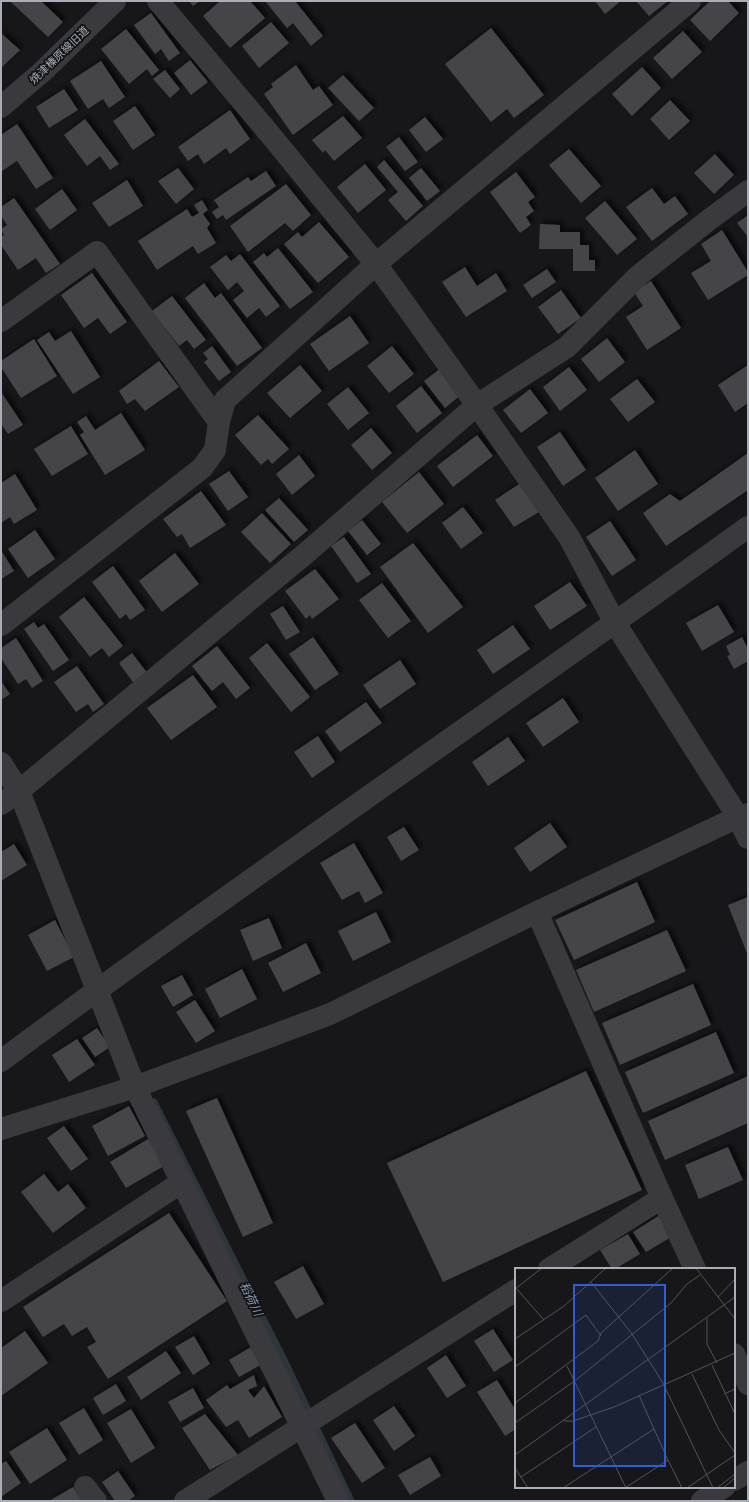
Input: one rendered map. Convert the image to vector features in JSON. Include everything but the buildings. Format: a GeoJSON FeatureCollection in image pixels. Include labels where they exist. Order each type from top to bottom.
{"type":"FeatureCollection","features":[{"type":"Feature","properties":{"kind":"street","name":"焼津榛原線旧道"},"geometry":{"type":"LineString","coordinates":[[1,107],[42,72],[115,1]]}},
{"type":"Feature","properties":{"kind":"street"},"geometry":{"type":"LineString","coordinates":[[158,1],[376,264],[477,405],[569,537],[615,623],[743,815],[748,838]]}},
{"type":"Feature","properties":{"kind":"street"},"geometry":{"type":"LineString","coordinates":[[1,625],[202,468],[215,450],[219,422],[225,400],[376,264],[690,1]]}},
{"type":"Feature","properties":{"kind":"street"},"geometry":{"type":"LineString","coordinates":[[1,804],[305,554],[477,405],[567,347],[638,276],[748,191]]}},
{"type":"Feature","properties":{"kind":"street"},"geometry":{"type":"LineString","coordinates":[[1,322],[97,252],[219,422]]}},
{"type":"Feature","properties":{"kind":"street"},"geometry":{"type":"LineString","coordinates":[[1,1061],[97,990],[748,527]]}},
{"type":"Feature","properties":{"kind":"street"},"geometry":{"type":"LineString","coordinates":[[1,763],[18,791],[135,1087],[338,1501]]}},
{"type":"Feature","properties":{"kind":"street"},"geometry":{"type":"LineString","coordinates":[[1,1129],[135,1087],[330,1014],[537,912],[743,815]]}},
{"type":"Feature","properties":{"kind":"street"},"geometry":{"type":"LineString","coordinates":[[537,912],[662,1198],[695,1268]]}},
{"type":"Feature","properties":{"kind":"street"},"geometry":{"type":"LineString","coordinates":[[1,1301],[182,1182]]}},
{"type":"Feature","properties":{"kind":"street"},"geometry":{"type":"LineString","coordinates":[[551,1268],[662,1198]]}},
{"type":"Feature","properties":{"kind":"street"},"geometry":{"type":"LineString","coordinates":[[185,1501],[515,1291]]}},
{"type":"Feature","properties":{"kind":"street"},"geometry":{"type":"LineString","coordinates":[[735,1356],[748,1384]]}},
{"type":"Feature","properties":{"kind":"street"},"geometry":{"type":"LineString","coordinates":[[735,1479],[748,1472]]}},
{"type":"Feature","properties":{"kind":"street"},"geometry":{"type":"LineString","coordinates":[[702,1501],[722,1488]]}},
{"type":"Feature","properties":{"kind":"waterway","name":"稻荷川"},"geometry":{"type":"LineString","coordinates":[[154,1102],[286,1364],[351,1501]]}}]}
